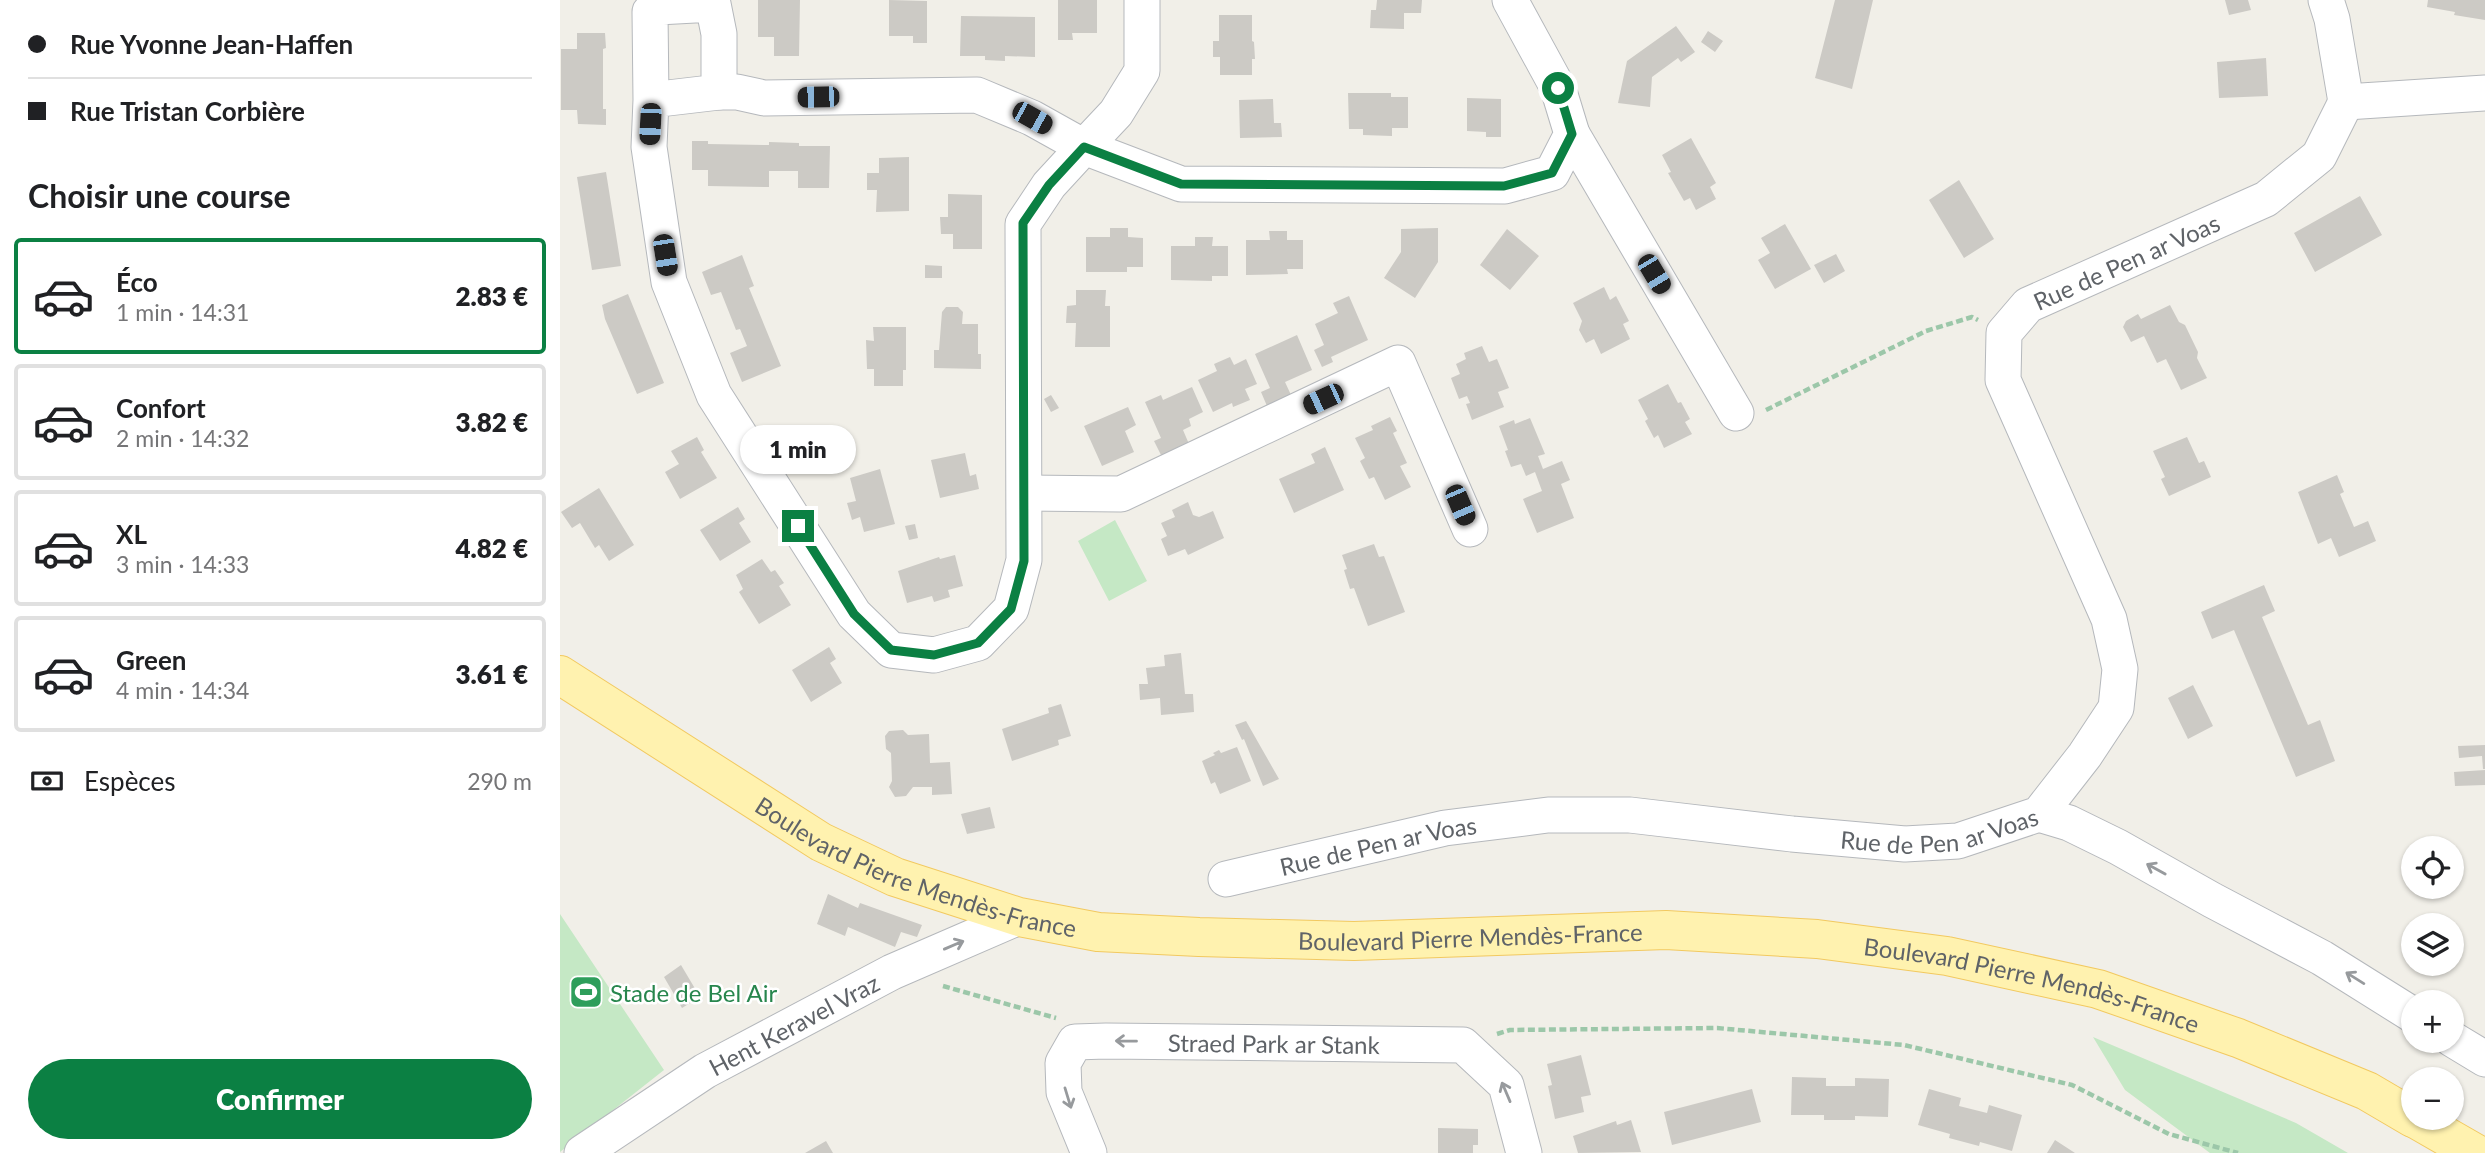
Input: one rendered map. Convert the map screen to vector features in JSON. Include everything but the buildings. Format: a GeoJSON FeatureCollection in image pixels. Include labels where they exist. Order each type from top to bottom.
{"type":"FeatureCollection","features":[{"type":"Feature","properties":{"kind":"main road","name":"Boulevard Pierre Mendès-France"},"geometry":{"type":"LineString","coordinates":[[560,675],[821,842],[895,877],[1019,917],[1098,932],[1341,941],[1666,930],[1817,939],[1947,956],[2111,993],[2238,1038],[2367,1091],[2401,1111]]}},
{"type":"Feature","properties":{"kind":"main road","name":"Boulevard Pierre Mendès-France"},"geometry":{"type":"LineString","coordinates":[[2435,1130],[2475,1153]]}},
{"type":"Feature","properties":{"kind":"street"},"geometry":{"type":"LineString","coordinates":[[719,92],[719,34],[714,2],[658,7],[650,12],[649,147],[669,282],[714,395],[854,614],[891,650],[934,655],[978,643],[1011,609],[1024,561],[1023,223],[1049,185],[1116,113],[1142,71],[1142,0]]}},
{"type":"Feature","properties":{"kind":"street"},"geometry":{"type":"LineString","coordinates":[[1510,0],[1558,88],[1572,134],[1736,413]]}},
{"type":"Feature","properties":{"kind":"street"},"geometry":{"type":"LineString","coordinates":[[2326,0],[2347,102],[2485,93]]}},
{"type":"Feature","properties":{"kind":"street"},"geometry":{"type":"LineString","coordinates":[[651,100],[719,92],[737,92],[764,98],[977,95],[1032,118],[1084,147],[1181,184],[1504,186],[1552,173],[1572,134]]}},
{"type":"Feature","properties":{"kind":"street","name":"Rue de Pen ar Voas"},"geometry":{"type":"LineString","coordinates":[[1226,879],[1445,828],[1548,816],[1630,815],[1905,844],[1958,841],[2039,814],[2085,755],[2116,708],[2120,669],[2109,619],[2003,380],[2004,333],[2028,305],[2266,200],[2319,156],[2347,102]]}},
{"type":"Feature","properties":{"kind":"street"},"geometry":{"type":"LineString","coordinates":[[1025,493],[1121,494],[1398,363],[1470,529]]}},
{"type":"Feature","properties":{"kind":"street"},"geometry":{"type":"LineString","coordinates":[[2039,814],[2069,823],[2118,847],[2322,958],[2401,1007]]}},
{"type":"Feature","properties":{"kind":"street","name":"Hent Keravel Vraz"},"geometry":{"type":"LineString","coordinates":[[582,1153],[705,1072],[892,972],[1019,917]]}},
{"type":"Feature","properties":{"kind":"street"},"geometry":{"type":"LineString","coordinates":[[1075,1042],[1063,1062],[1065,1092],[1088,1153]]}},
{"type":"Feature","properties":{"kind":"street","name":"Straed Park ar Stank"},"geometry":{"type":"LineString","coordinates":[[1075,1042],[1464,1045]]}},
{"type":"Feature","properties":{"kind":"street"},"geometry":{"type":"LineString","coordinates":[[1464,1045],[1506,1085],[1524,1153]]}},
{"type":"Feature","properties":{"kind":"street"},"geometry":{"type":"LineString","coordinates":[[2464,1046],[2485,1059]]}},
{"type":"Feature","properties":{"kind":"path"},"geometry":{"type":"LineString","coordinates":[[1736,413],[1752,417],[1926,331],[1972,317],[2004,333]]}},
{"type":"Feature","properties":{"kind":"path"},"geometry":{"type":"LineString","coordinates":[[892,972],[1058,1018],[1075,1042]]}},
{"type":"Feature","properties":{"kind":"path"},"geometry":{"type":"LineString","coordinates":[[1464,1045],[1510,1030],[1717,1028],[1904,1045],[2072,1085],[2169,1134],[2238,1153]]}},
{"type":"Feature","properties":{"kind":"green space"},"geometry":{"type":"Polygon","coordinates":[[[1115,520],[1147,581],[1109,601],[1078,541],[1115,520]]]}},
{"type":"Feature","properties":{"kind":"green space","name":"Stade de Bel Air"},"geometry":{"type":"Polygon","coordinates":[[[560,914],[664,1070],[560,1152],[560,914]]]}},
{"type":"Feature","properties":{"kind":"green space"},"geometry":{"type":"Polygon","coordinates":[[[2093,1037],[2296,1123],[2348,1153],[2210,1153],[2125,1090],[2093,1037]]]}},
{"type":"Feature","properties":{"kind":"place","name":"Stade de Bel Air"},"geometry":{"type":"Point","coordinates":[586,992]}},
{"type":"Feature","properties":{"kind":"route"},"geometry":{"type":"LineString","coordinates":[[798,526],[854,614],[891,650],[934,655],[978,643],[1011,609],[1024,561],[1023,223],[1049,185],[1084,147],[1181,184],[1504,186],[1552,173],[1572,134],[1558,88]]}}]}
